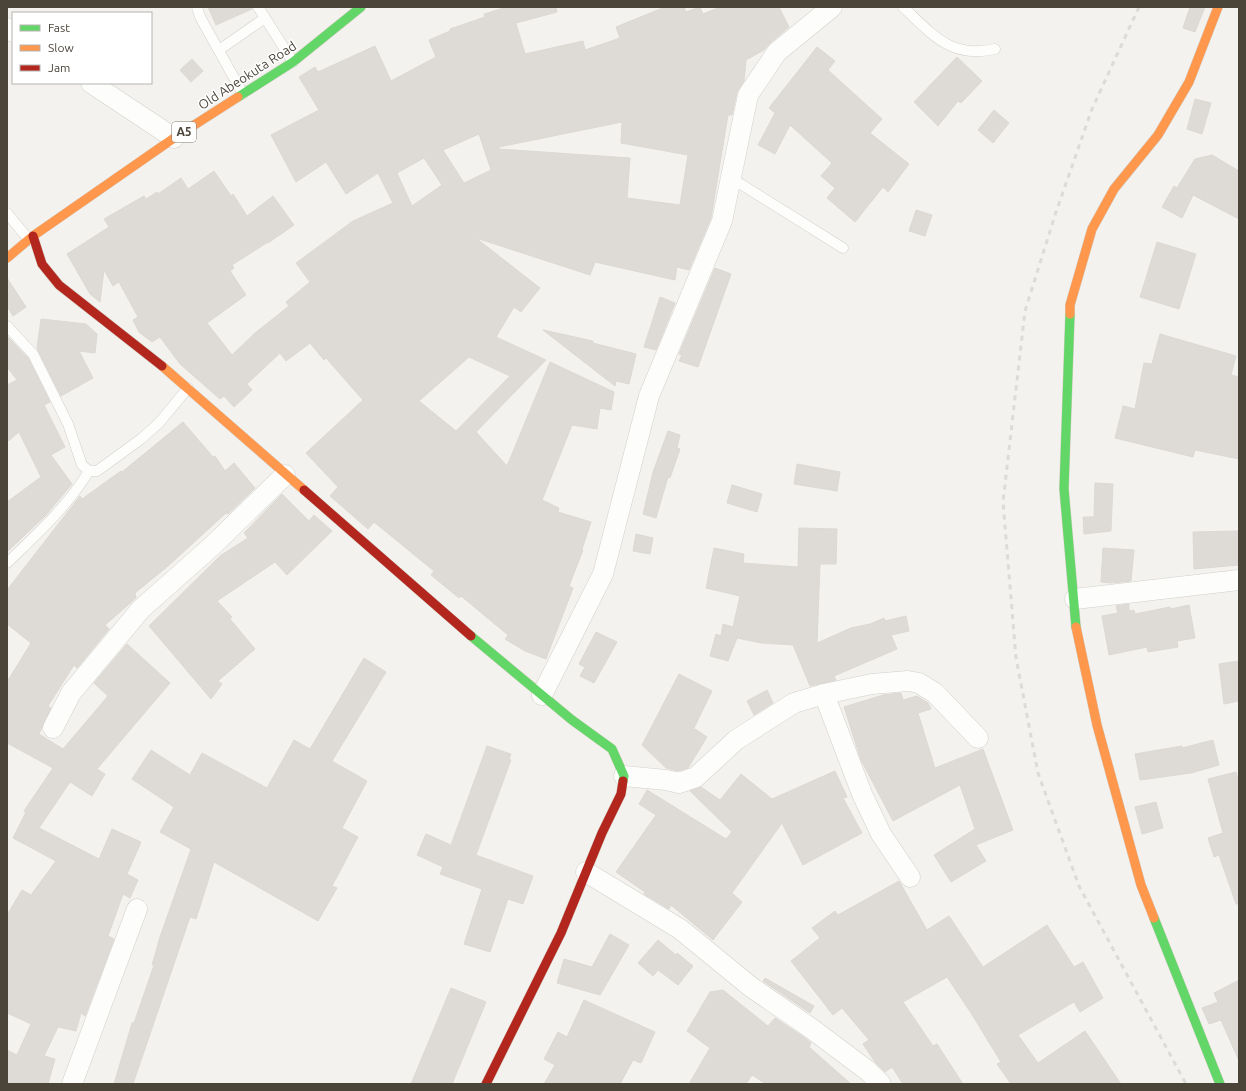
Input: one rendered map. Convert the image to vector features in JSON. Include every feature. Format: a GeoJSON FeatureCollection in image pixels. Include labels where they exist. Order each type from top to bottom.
{"type":"FeatureCollection","features":[{"type":"Feature","properties":{"kind":"main road","name":"Old Abeokuta Road"},"geometry":{"type":"LineString","coordinates":[[7,258],[31,238],[174,138],[293,62],[361,7]]}},
{"type":"Feature","properties":{"kind":"main road"},"geometry":{"type":"LineString","coordinates":[[1218,7],[1189,82],[1158,135],[1114,189],[1092,229],[1070,305],[1064,489],[1075,599],[1077,637],[1097,725],[1141,885],[1215,1075],[1220,1084]]}},
{"type":"Feature","properties":{"kind":"main road"},"geometry":{"type":"LineString","coordinates":[[31,238],[42,264],[59,285],[165,368],[285,475],[478,642],[542,695],[612,749],[624,776],[621,794],[586,872],[561,933],[486,1084]]}},
{"type":"Feature","properties":{"kind":"street"},"geometry":{"type":"LineString","coordinates":[[542,695],[604,574],[649,396],[722,221],[748,95],[777,52],[832,7]]}},
{"type":"Feature","properties":{"kind":"street"},"geometry":{"type":"LineString","coordinates":[[93,84],[174,138]]}},
{"type":"Feature","properties":{"kind":"street"},"geometry":{"type":"LineString","coordinates":[[53,728],[71,693],[141,608],[211,547],[285,475]]}},
{"type":"Feature","properties":{"kind":"street"},"geometry":{"type":"LineString","coordinates":[[1075,599],[1239,580]]}},
{"type":"Feature","properties":{"kind":"street"},"geometry":{"type":"LineString","coordinates":[[624,776],[666,780],[679,783],[696,777],[736,740],[794,703],[824,694],[872,684],[908,681],[919,683],[935,693],[955,712],[978,738]]}},
{"type":"Feature","properties":{"kind":"street"},"geometry":{"type":"LineString","coordinates":[[824,694],[862,794],[881,834],[910,877]]}},
{"type":"Feature","properties":{"kind":"street"},"geometry":{"type":"LineString","coordinates":[[586,872],[680,929],[751,987],[812,1029],[869,1080]]}},
{"type":"Feature","properties":{"kind":"street"},"geometry":{"type":"LineString","coordinates":[[72,1084],[137,909]]}},
{"type":"Feature","properties":{"kind":"lane"},"geometry":{"type":"LineString","coordinates":[[197,7],[200,17],[243,94]]}},
{"type":"Feature","properties":{"kind":"lane"},"geometry":{"type":"LineString","coordinates":[[258,7],[293,62]]}},
{"type":"Feature","properties":{"kind":"lane"},"geometry":{"type":"LineString","coordinates":[[903,7],[933,36],[957,50],[981,52],[995,49]]}},
{"type":"Feature","properties":{"kind":"lane"},"geometry":{"type":"LineString","coordinates":[[219,50],[265,18]]}},
{"type":"Feature","properties":{"kind":"lane"},"geometry":{"type":"LineString","coordinates":[[731,178],[843,248]]}},
{"type":"Feature","properties":{"kind":"lane"},"geometry":{"type":"LineString","coordinates":[[7,213],[31,238]]}},
{"type":"Feature","properties":{"kind":"lane"},"geometry":{"type":"LineString","coordinates":[[7,326],[33,354],[68,424],[82,465],[89,471],[97,471],[141,439],[158,423],[188,388]]}},
{"type":"Feature","properties":{"kind":"lane"},"geometry":{"type":"LineString","coordinates":[[7,563],[56,517],[78,490],[89,471]]}},
{"type":"Feature","properties":{"kind":"building"},"geometry":{"type":"Polygon","coordinates":[[[208,7],[252,7],[252,9],[216,25],[208,7]]]}},
{"type":"Feature","properties":{"kind":"building"},"geometry":{"type":"Polygon","coordinates":[[[507,7],[556,7],[557,12],[516,23],[525,54],[583,41],[585,50],[620,38],[616,27],[665,7],[684,7],[686,12],[700,7],[703,14],[720,7],[779,7],[789,27],[764,50],[746,60],[744,81],[737,92],[732,115],[728,115],[711,218],[689,270],[677,267],[675,280],[595,262],[590,275],[476,238],[540,288],[521,312],[514,307],[496,337],[546,360],[476,432],[507,466],[550,362],[614,392],[611,410],[600,408],[597,429],[572,425],[542,500],[559,508],[558,512],[591,522],[582,549],[583,550],[569,586],[573,588],[546,659],[525,651],[505,639],[508,635],[461,596],[459,598],[431,575],[434,571],[374,522],[368,529],[330,496],[338,487],[306,453],[363,400],[326,358],[324,360],[310,343],[286,361],[280,353],[247,384],[252,390],[234,407],[224,396],[220,399],[180,364],[160,337],[152,342],[139,332],[133,320],[138,317],[119,282],[113,286],[104,270],[100,302],[90,294],[67,254],[109,227],[104,219],[144,196],[146,199],[157,192],[158,194],[181,178],[188,189],[214,171],[231,196],[233,194],[247,216],[273,196],[294,225],[232,265],[234,268],[230,271],[246,295],[207,323],[232,355],[255,333],[289,306],[286,302],[310,282],[296,263],[353,221],[393,203],[378,173],[346,194],[326,162],[296,182],[271,135],[319,110],[299,77],[315,67],[318,72],[375,46],[391,81],[436,57],[429,40],[450,31],[450,29],[485,17],[484,14],[507,7]],[[622,122],[499,147],[499,149],[630,158],[627,198],[680,205],[688,155],[621,143],[622,122]],[[479,134],[443,150],[464,183],[491,170],[479,134]],[[424,158],[397,173],[412,206],[442,185],[424,158]],[[469,357],[419,401],[456,431],[510,376],[469,357]]]}},
{"type":"Feature","properties":{"kind":"building"},"geometry":{"type":"Polygon","coordinates":[[[1190,7],[1205,7],[1195,32],[1183,28],[1190,7]]]}},
{"type":"Feature","properties":{"kind":"building"},"geometry":{"type":"Polygon","coordinates":[[[817,47],[835,61],[828,70],[882,119],[870,133],[909,164],[888,192],[883,187],[855,222],[827,198],[835,188],[821,176],[832,163],[790,125],[775,154],[758,145],[775,113],[769,108],[817,47]]]}},
{"type":"Feature","properties":{"kind":"building"},"geometry":{"type":"Polygon","coordinates":[[[957,57],[982,81],[961,103],[958,101],[938,126],[914,102],[957,57]]]}},
{"type":"Feature","properties":{"kind":"building"},"geometry":{"type":"Polygon","coordinates":[[[192,59],[203,71],[191,82],[180,70],[192,59]]]}},
{"type":"Feature","properties":{"kind":"building"},"geometry":{"type":"Polygon","coordinates":[[[1195,99],[1211,103],[1202,134],[1187,129],[1195,99]]]}},
{"type":"Feature","properties":{"kind":"building"},"geometry":{"type":"Polygon","coordinates":[[[994,110],[1009,123],[993,143],[978,130],[994,110]]]}},
{"type":"Feature","properties":{"kind":"building"},"geometry":{"type":"Polygon","coordinates":[[[1212,155],[1239,171],[1239,219],[1193,195],[1182,218],[1162,207],[1174,186],[1177,188],[1195,159],[1212,155]]]}},
{"type":"Feature","properties":{"kind":"building"},"geometry":{"type":"Polygon","coordinates":[[[916,210],[932,215],[925,236],[909,231],[916,210]]]}},
{"type":"Feature","properties":{"kind":"building"},"geometry":{"type":"Polygon","coordinates":[[[1157,242],[1196,254],[1179,309],[1140,297],[1157,242]]]}},
{"type":"Feature","properties":{"kind":"building"},"geometry":{"type":"Polygon","coordinates":[[[715,268],[731,274],[698,367],[679,361],[682,355],[679,354],[715,268]]]}},
{"type":"Feature","properties":{"kind":"building"},"geometry":{"type":"Polygon","coordinates":[[[7,278],[26,307],[13,316],[7,306],[7,278]]]}},
{"type":"Feature","properties":{"kind":"building"},"geometry":{"type":"Polygon","coordinates":[[[660,297],[675,303],[656,350],[644,347],[660,297]]]}},
{"type":"Feature","properties":{"kind":"building"},"geometry":{"type":"Polygon","coordinates":[[[41,319],[86,324],[97,334],[95,353],[79,351],[93,378],[61,396],[37,348],[41,319]]]}},
{"type":"Feature","properties":{"kind":"building"},"geometry":{"type":"Polygon","coordinates":[[[543,330],[593,341],[593,343],[636,354],[629,384],[616,381],[615,386],[543,330]]]}},
{"type":"Feature","properties":{"kind":"building"},"geometry":{"type":"Polygon","coordinates":[[[1160,334],[1236,356],[1231,375],[1239,377],[1239,459],[1195,450],[1193,457],[1115,438],[1123,406],[1135,409],[1144,363],[1152,364],[1160,334]]]}},
{"type":"Feature","properties":{"kind":"building"},"geometry":{"type":"Polygon","coordinates":[[[7,336],[28,358],[50,402],[44,405],[65,447],[51,455],[72,484],[46,515],[7,552],[7,502],[41,477],[19,432],[7,442],[7,385],[17,380],[7,367],[7,336]]]}},
{"type":"Feature","properties":{"kind":"building"},"geometry":{"type":"Polygon","coordinates":[[[183,422],[213,457],[215,456],[225,471],[234,463],[255,488],[228,514],[226,513],[168,566],[135,593],[136,598],[105,625],[109,629],[77,668],[74,665],[48,706],[51,708],[39,734],[63,749],[108,696],[94,683],[127,644],[170,683],[97,769],[105,774],[92,796],[70,782],[39,828],[99,859],[112,829],[141,842],[127,874],[138,880],[130,898],[123,894],[108,936],[114,939],[85,1016],[81,1013],[76,1031],[58,1027],[44,1056],[55,1059],[48,1084],[7,1084],[7,1050],[17,1055],[31,1024],[7,1013],[7,915],[22,890],[31,895],[56,861],[13,838],[26,812],[24,811],[53,768],[7,743],[7,682],[31,643],[7,624],[7,590],[80,496],[82,499],[121,471],[122,472],[183,422]]]}},
{"type":"Feature","properties":{"kind":"building"},"geometry":{"type":"Polygon","coordinates":[[[668,431],[680,435],[677,448],[680,449],[670,478],[668,477],[656,518],[643,514],[653,472],[668,431]]]}},
{"type":"Feature","properties":{"kind":"building"},"geometry":{"type":"Polygon","coordinates":[[[797,464],[840,472],[837,491],[794,484],[797,464]]]}},
{"type":"Feature","properties":{"kind":"building"},"geometry":{"type":"Polygon","coordinates":[[[1095,483],[1113,484],[1111,531],[1084,534],[1083,517],[1094,517],[1095,483]]]}},
{"type":"Feature","properties":{"kind":"building"},"geometry":{"type":"Polygon","coordinates":[[[732,485],[762,494],[757,512],[727,503],[732,485]]]}},
{"type":"Feature","properties":{"kind":"building"},"geometry":{"type":"Polygon","coordinates":[[[282,494],[309,521],[314,515],[332,531],[287,575],[275,562],[217,601],[232,617],[230,619],[255,649],[218,681],[222,684],[211,699],[149,626],[220,556],[248,538],[244,533],[282,494]]]}},
{"type":"Feature","properties":{"kind":"building"},"geometry":{"type":"Polygon","coordinates":[[[799,528],[837,529],[836,564],[820,564],[817,643],[851,628],[870,624],[884,618],[885,621],[906,616],[909,631],[891,635],[897,649],[834,676],[836,680],[810,686],[793,645],[761,643],[737,638],[728,661],[710,656],[716,634],[721,636],[723,624],[733,627],[740,596],[706,588],[714,548],[744,554],[743,563],[798,567],[799,528]]]}},
{"type":"Feature","properties":{"kind":"building"},"geometry":{"type":"Polygon","coordinates":[[[1239,531],[1239,565],[1194,569],[1193,532],[1239,531]]]}},
{"type":"Feature","properties":{"kind":"building"},"geometry":{"type":"Polygon","coordinates":[[[636,534],[653,538],[650,554],[633,551],[636,534]]]}},
{"type":"Feature","properties":{"kind":"building"},"geometry":{"type":"Polygon","coordinates":[[[1103,548],[1134,550],[1131,581],[1111,583],[1101,582],[1103,548]]]}},
{"type":"Feature","properties":{"kind":"building"},"geometry":{"type":"Polygon","coordinates":[[[1129,604],[1129,611],[1134,610],[1135,614],[1189,605],[1195,638],[1177,641],[1178,647],[1148,652],[1147,647],[1109,655],[1102,616],[1118,613],[1116,606],[1129,604]]]}},
{"type":"Feature","properties":{"kind":"building"},"geometry":{"type":"Polygon","coordinates":[[[596,632],[617,642],[594,683],[580,676],[585,667],[579,664],[596,632]]]}},
{"type":"Feature","properties":{"kind":"building"},"geometry":{"type":"Polygon","coordinates":[[[364,658],[386,672],[332,761],[367,781],[342,828],[358,837],[332,886],[337,888],[318,921],[214,862],[196,919],[190,917],[133,1084],[114,1084],[132,1023],[134,1023],[154,965],[152,965],[160,937],[191,849],[160,832],[174,807],[132,779],[151,750],[190,775],[202,753],[267,788],[294,740],[310,749],[364,658]]]}},
{"type":"Feature","properties":{"kind":"building"},"geometry":{"type":"Polygon","coordinates":[[[1239,661],[1239,701],[1224,704],[1219,664],[1239,661]]]}},
{"type":"Feature","properties":{"kind":"building"},"geometry":{"type":"Polygon","coordinates":[[[679,674],[712,691],[693,730],[695,729],[707,737],[688,768],[678,771],[666,768],[642,745],[679,674]]]}},
{"type":"Feature","properties":{"kind":"building"},"geometry":{"type":"Polygon","coordinates":[[[767,690],[773,703],[754,715],[747,701],[767,690]]]}},
{"type":"Feature","properties":{"kind":"building"},"geometry":{"type":"Polygon","coordinates":[[[901,693],[903,700],[917,696],[928,703],[931,709],[918,713],[935,768],[983,749],[1013,830],[976,845],[986,861],[951,882],[934,855],[975,829],[960,785],[893,821],[861,760],[844,707],[883,695],[901,693]]]}},
{"type":"Feature","properties":{"kind":"building"},"geometry":{"type":"Polygon","coordinates":[[[1213,740],[1219,765],[1191,773],[1140,780],[1135,754],[1182,746],[1182,748],[1213,740]]]}},
{"type":"Feature","properties":{"kind":"building"},"geometry":{"type":"Polygon","coordinates":[[[487,746],[511,754],[509,759],[511,760],[476,855],[533,876],[523,904],[508,899],[490,952],[464,944],[482,889],[440,874],[443,867],[417,855],[426,834],[451,845],[487,746]]]}},
{"type":"Feature","properties":{"kind":"building"},"geometry":{"type":"Polygon","coordinates":[[[835,771],[847,797],[843,798],[862,833],[803,865],[782,823],[732,893],[742,902],[713,940],[671,905],[669,909],[644,894],[645,892],[616,872],[656,815],[639,804],[647,790],[726,839],[732,832],[690,791],[701,787],[720,800],[741,774],[772,799],[835,771]]]}},
{"type":"Feature","properties":{"kind":"building"},"geometry":{"type":"Polygon","coordinates":[[[1236,772],[1239,784],[1239,904],[1236,904],[1219,855],[1214,857],[1208,838],[1223,833],[1208,779],[1236,772]]]}},
{"type":"Feature","properties":{"kind":"building"},"geometry":{"type":"Polygon","coordinates":[[[1156,802],[1163,828],[1142,834],[1135,807],[1156,802]]]}},
{"type":"Feature","properties":{"kind":"building"},"geometry":{"type":"Polygon","coordinates":[[[899,881],[927,930],[949,916],[983,967],[1047,925],[1074,967],[1083,962],[1103,998],[1080,1012],[1074,1002],[1018,1035],[1038,1063],[1085,1031],[1121,1084],[1011,1084],[997,1064],[1001,1062],[947,977],[903,1002],[933,1046],[937,1044],[963,1084],[903,1084],[892,1067],[885,1072],[875,1062],[863,1044],[869,1040],[842,1008],[833,1015],[791,961],[820,938],[812,928],[835,911],[838,915],[899,881]]]}},
{"type":"Feature","properties":{"kind":"building"},"geometry":{"type":"Polygon","coordinates":[[[610,934],[629,945],[600,995],[557,983],[564,959],[592,967],[610,934]]]}},
{"type":"Feature","properties":{"kind":"building"},"geometry":{"type":"Polygon","coordinates":[[[658,940],[676,955],[677,953],[693,966],[678,985],[658,970],[653,976],[638,963],[658,940]]]}},
{"type":"Feature","properties":{"kind":"building"},"geometry":{"type":"Polygon","coordinates":[[[765,978],[814,1006],[810,1013],[763,981],[765,978]]]}},
{"type":"Feature","properties":{"kind":"building"},"geometry":{"type":"Polygon","coordinates":[[[1239,980],[1239,1061],[1221,1020],[1209,1024],[1202,1008],[1218,1002],[1214,993],[1239,980]]]}},
{"type":"Feature","properties":{"kind":"building"},"geometry":{"type":"Polygon","coordinates":[[[451,988],[486,1002],[452,1084],[411,1084],[451,988]]]}},
{"type":"Feature","properties":{"kind":"building"},"geometry":{"type":"Polygon","coordinates":[[[723,990],[768,1026],[775,1018],[805,1038],[811,1043],[809,1047],[851,1084],[766,1084],[752,1075],[746,1084],[689,1084],[710,1048],[687,1031],[710,992],[723,990]]]}},
{"type":"Feature","properties":{"kind":"building"},"geometry":{"type":"Polygon","coordinates":[[[584,1000],[655,1032],[641,1063],[633,1060],[620,1084],[544,1084],[555,1065],[544,1059],[558,1032],[567,1037],[584,1000]]]}},
{"type":"Feature","properties":{"kind":"railway"},"geometry":{"type":"LineString","coordinates":[[1139,7],[1092,109],[1056,212],[1025,311],[1003,502],[1016,658],[1038,773],[1079,886],[1186,1084]]}},
{"type":"Feature","properties":{"kind":"traffic: fast"},"geometry":{"type":"LineString","coordinates":[[238,97],[293,62],[361,7]]}},
{"type":"Feature","properties":{"kind":"traffic: fast"},"geometry":{"type":"LineString","coordinates":[[1070,314],[1064,489],[1076,627]]}},
{"type":"Feature","properties":{"kind":"traffic: fast"},"geometry":{"type":"LineString","coordinates":[[471,636],[572,720],[612,749],[624,776],[623,781]]}},
{"type":"Feature","properties":{"kind":"traffic: fast"},"geometry":{"type":"LineString","coordinates":[[1154,918],[1220,1084]]}},
{"type":"Feature","properties":{"kind":"traffic: slow"},"geometry":{"type":"LineString","coordinates":[[1070,314],[1070,305],[1092,229],[1114,189],[1158,135],[1189,82],[1218,7]]}},
{"type":"Feature","properties":{"kind":"traffic: slow"},"geometry":{"type":"LineString","coordinates":[[7,258],[33,236],[174,138],[238,97]]}},
{"type":"Feature","properties":{"kind":"traffic: slow"},"geometry":{"type":"LineString","coordinates":[[162,366],[304,490]]}},
{"type":"Feature","properties":{"kind":"traffic: slow"},"geometry":{"type":"LineString","coordinates":[[1076,627],[1097,725],[1141,885],[1154,918]]}},
{"type":"Feature","properties":{"kind":"traffic: jam"},"geometry":{"type":"LineString","coordinates":[[33,236],[42,264],[59,285],[162,366]]}},
{"type":"Feature","properties":{"kind":"traffic: jam"},"geometry":{"type":"LineString","coordinates":[[304,490],[471,636]]}},
{"type":"Feature","properties":{"kind":"traffic: jam"},"geometry":{"type":"LineString","coordinates":[[486,1084],[561,933],[602,833],[621,794],[623,781]]}}]}
